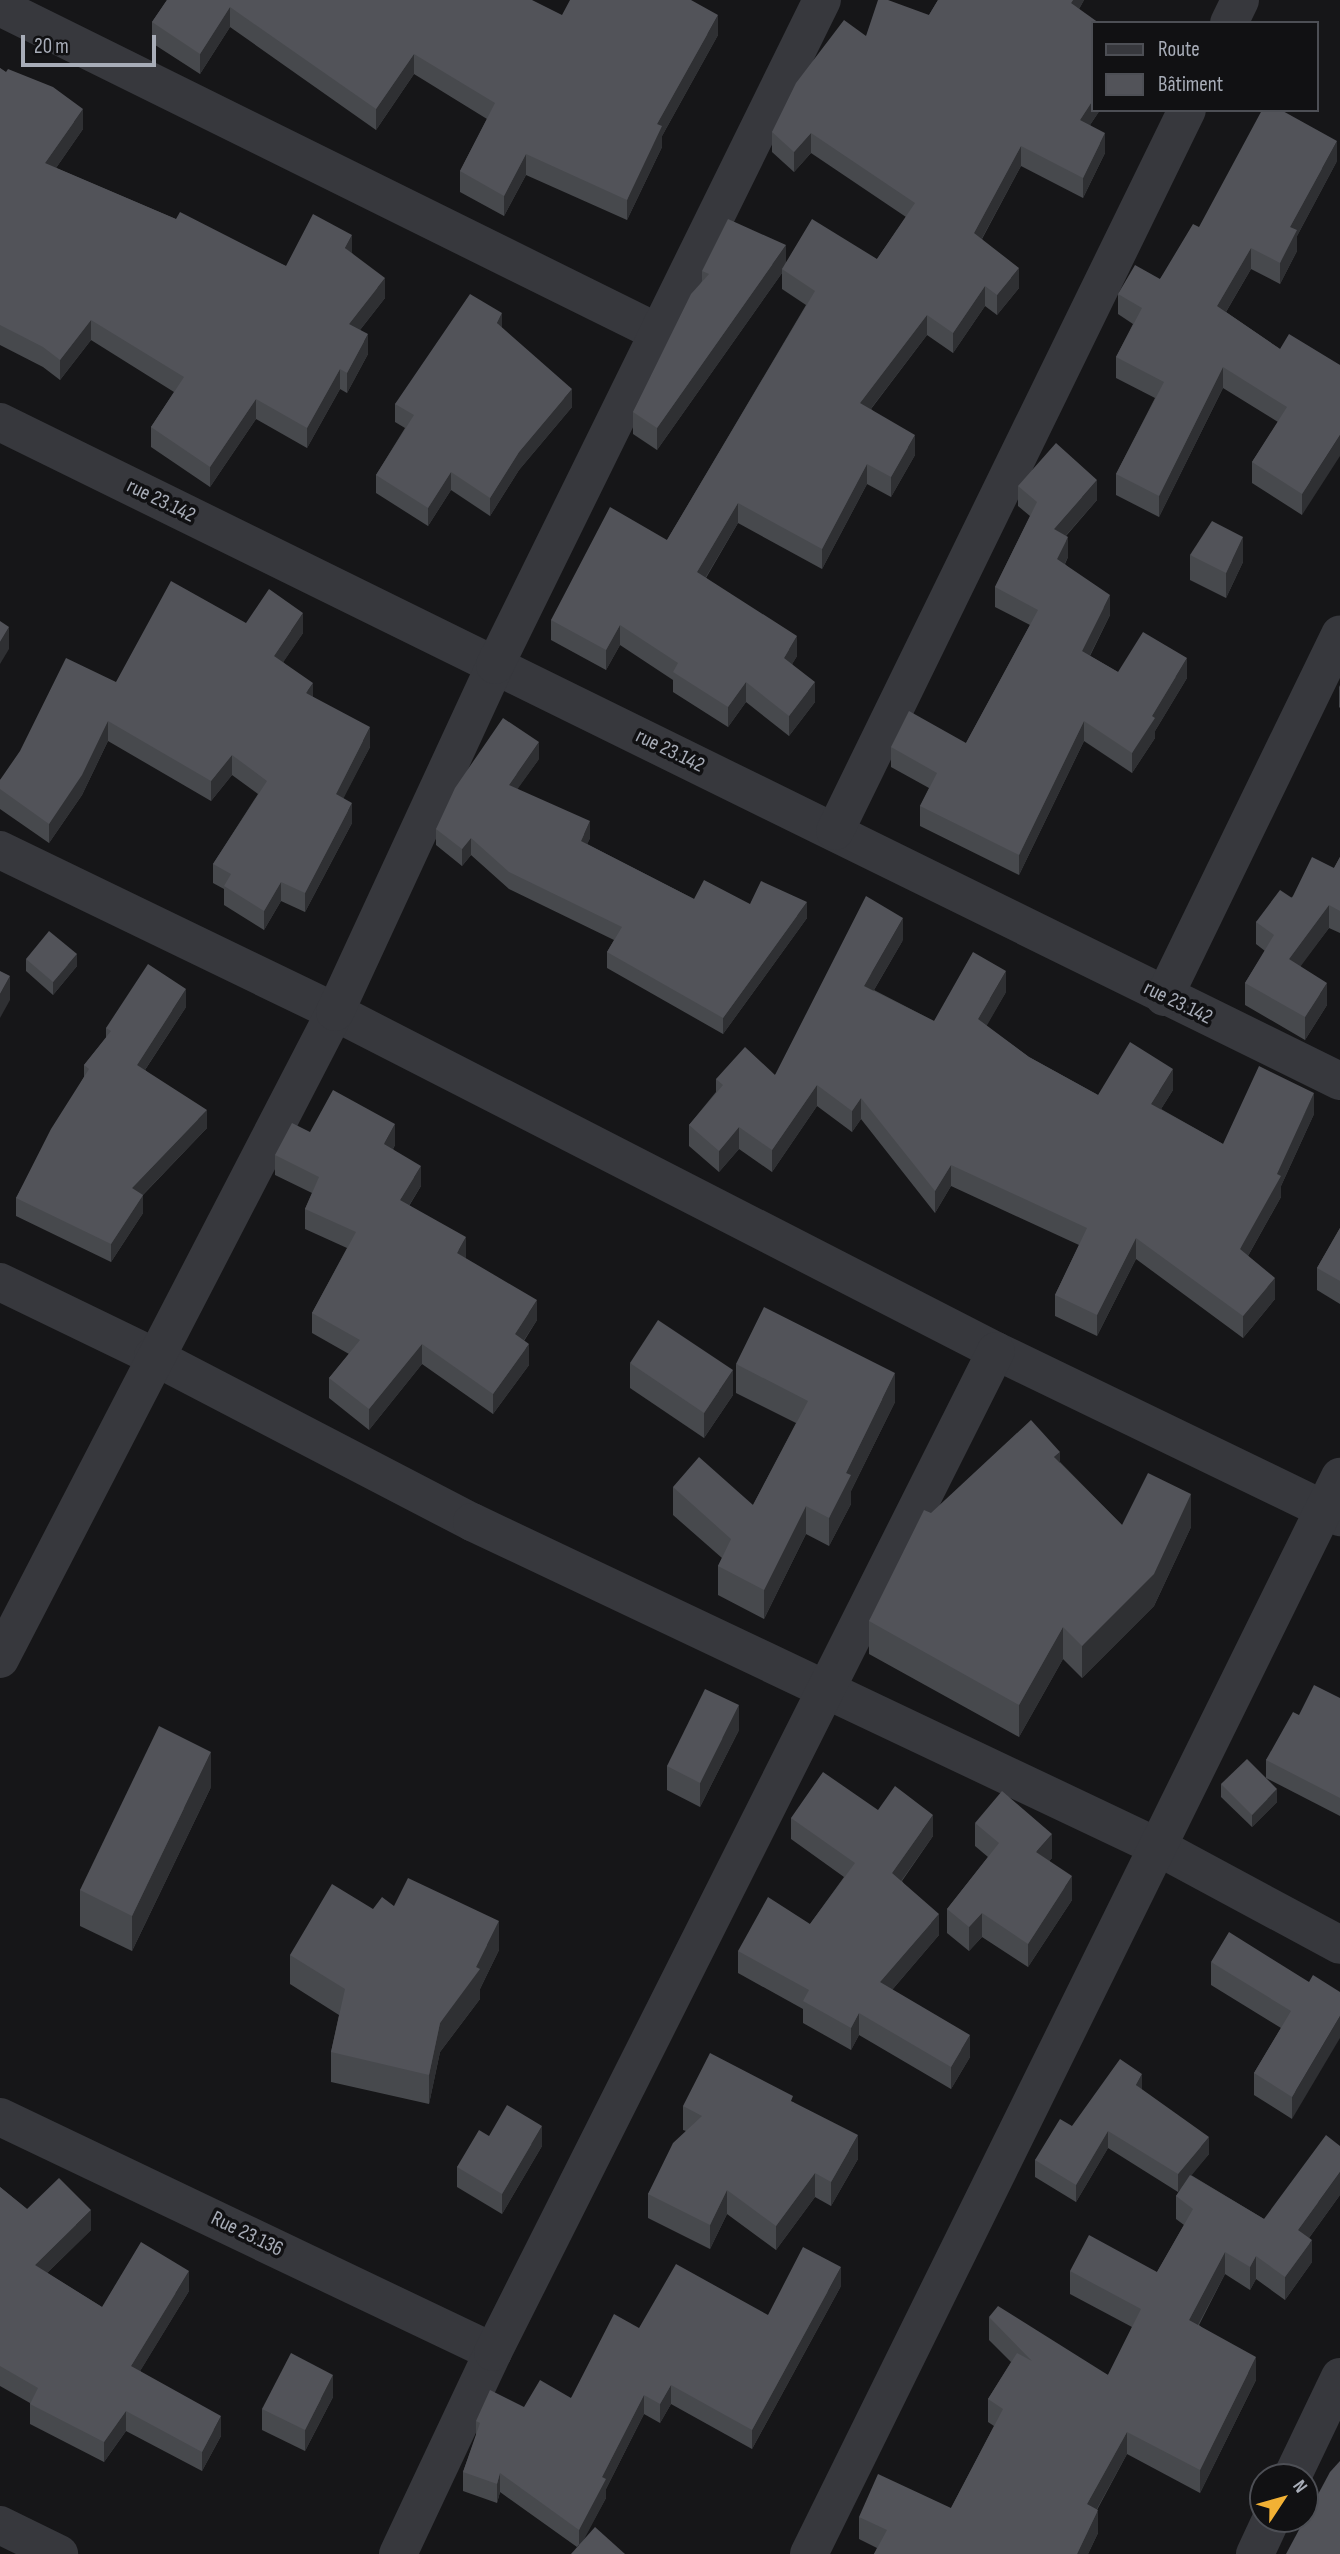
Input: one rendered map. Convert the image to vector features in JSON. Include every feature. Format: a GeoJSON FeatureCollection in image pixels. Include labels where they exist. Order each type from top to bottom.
{"type":"FeatureCollection","features":[{"type":"Feature","properties":{"kind":"street"},"geometry":{"type":"LineString","coordinates":[[1230,21],[1240,0]]}},
{"type":"Feature","properties":{"kind":"street"},"geometry":{"type":"LineString","coordinates":[[0,1659],[153,1356],[335,1012],[495,665],[816,2]]}},
{"type":"Feature","properties":{"kind":"street"},"geometry":{"type":"LineString","coordinates":[[0,7],[657,332]]}},
{"type":"Feature","properties":{"kind":"street"},"geometry":{"type":"LineString","coordinates":[[835,831],[1186,112]]}},
{"type":"Feature","properties":{"kind":"street","name":"rue 23.142"},"geometry":{"type":"LineString","coordinates":[[0,422],[835,831],[1164,997],[1340,1081]]}},
{"type":"Feature","properties":{"kind":"street"},"geometry":{"type":"LineString","coordinates":[[1164,997],[1340,634]]}},
{"type":"Feature","properties":{"kind":"street"},"geometry":{"type":"LineString","coordinates":[[0,850],[335,1012],[996,1351],[1335,1501],[809,2554]]}},
{"type":"Feature","properties":{"kind":"street"},"geometry":{"type":"LineString","coordinates":[[0,1283],[153,1356],[472,1522],[1160,1848],[1340,1945]]}},
{"type":"Feature","properties":{"kind":"street"},"geometry":{"type":"LineString","coordinates":[[398,2554],[493,2352],[996,1351]]}},
{"type":"Feature","properties":{"kind":"street","name":"Rue 23.136"},"geometry":{"type":"LineString","coordinates":[[0,2117],[493,2352]]}},
{"type":"Feature","properties":{"kind":"street"},"geometry":{"type":"LineString","coordinates":[[1299,2463],[1340,2377]]}},
{"type":"Feature","properties":{"kind":"street"},"geometry":{"type":"LineString","coordinates":[[0,2525],[59,2554]]}},
{"type":"Feature","properties":{"kind":"street"},"geometry":{"type":"LineString","coordinates":[[1255,2554],[1265,2533]]}},
{"type":"Feature","properties":{"kind":"building"},"geometry":{"type":"Polygon","coordinates":[[[167,0],[532,0],[562,15],[570,0],[691,0],[718,15],[657,124],[662,126],[627,200],[526,154],[504,196],[460,171],[495,103],[414,54],[376,109],[230,7],[200,54],[152,22],[167,0]]]}},
{"type":"Feature","properties":{"kind":"building"},"geometry":{"type":"Polygon","coordinates":[[[878,0],[888,0],[929,15],[938,0],[1073,0],[1071,3],[1096,21],[1092,21],[1092,102],[1080,120],[1105,133],[1083,178],[1021,146],[974,233],[1019,268],[997,295],[985,286],[953,333],[927,315],[860,403],[915,435],[891,477],[867,464],[822,549],[738,503],[697,572],[797,636],[784,658],[815,682],[789,716],[746,682],[728,707],[673,672],[678,663],[620,625],[606,650],[551,620],[610,507],[667,540],[815,291],[782,269],[812,219],[877,259],[915,203],[811,133],[794,152],[772,132],[796,83],[844,20],[866,36],[878,0]]]}},
{"type":"Feature","properties":{"kind":"building"},"geometry":{"type":"Polygon","coordinates":[[[0,68],[53,87],[83,109],[45,163],[176,219],[180,212],[286,266],[313,214],[352,235],[345,248],[385,278],[349,324],[368,334],[347,373],[340,369],[307,428],[256,399],[210,467],[151,427],[184,377],[91,320],[60,360],[43,347],[0,325],[0,68]]]}},
{"type":"Feature","properties":{"kind":"building"},"geometry":{"type":"Polygon","coordinates":[[[1261,112],[1285,112],[1337,141],[1290,227],[1297,230],[1280,263],[1251,248],[1217,306],[1280,349],[1289,334],[1340,365],[1340,435],[1302,494],[1252,462],[1287,407],[1223,367],[1159,496],[1116,474],[1164,382],[1116,357],[1142,308],[1118,294],[1135,265],[1160,279],[1193,224],[1199,227],[1261,112]]]}},
{"type":"Feature","properties":{"kind":"building"},"geometry":{"type":"Polygon","coordinates":[[[728,219],[786,245],[657,428],[633,412],[691,294],[709,274],[702,271],[728,219]]]}},
{"type":"Feature","properties":{"kind":"building"},"geometry":{"type":"Polygon","coordinates":[[[470,294],[502,313],[497,323],[572,389],[519,452],[490,498],[451,472],[428,508],[376,475],[414,415],[395,404],[470,294]]]}},
{"type":"Feature","properties":{"kind":"building"},"geometry":{"type":"Polygon","coordinates":[[[1056,443],[1097,480],[1054,529],[1068,537],[1057,559],[1110,595],[1082,651],[1118,672],[1143,632],[1187,658],[1152,716],[1155,718],[1132,753],[1084,721],[1019,855],[920,806],[937,773],[891,747],[909,711],[966,743],[1038,610],[995,587],[1037,502],[1018,486],[1056,443]]]}},
{"type":"Feature","properties":{"kind":"building"},"geometry":{"type":"Polygon","coordinates":[[[1212,521],[1243,537],[1226,573],[1190,555],[1212,521]]]}},
{"type":"Feature","properties":{"kind":"building"},"geometry":{"type":"Polygon","coordinates":[[[171,581],[246,623],[269,589],[303,613],[274,656],[313,683],[306,693],[370,727],[336,794],[352,803],[305,893],[281,882],[264,911],[224,886],[231,874],[213,864],[267,781],[232,755],[211,781],[108,721],[82,775],[49,824],[0,789],[0,780],[20,751],[66,658],[116,682],[171,581]]]}},
{"type":"Feature","properties":{"kind":"building"},"geometry":{"type":"Polygon","coordinates":[[[0,621],[9,627],[0,642],[0,621]]]}},
{"type":"Feature","properties":{"kind":"building"},"geometry":{"type":"Polygon","coordinates":[[[503,718],[539,742],[509,785],[590,821],[581,841],[694,899],[704,880],[750,904],[761,881],[807,902],[723,1018],[607,952],[622,927],[509,872],[471,838],[462,849],[436,829],[455,788],[503,718]]]}},
{"type":"Feature","properties":{"kind":"building"},"geometry":{"type":"Polygon","coordinates":[[[1312,857],[1334,868],[1340,857],[1340,911],[1329,905],[1289,959],[1327,983],[1305,1017],[1245,983],[1274,935],[1256,922],[1280,890],[1292,898],[1312,857]]]}},
{"type":"Feature","properties":{"kind":"building"},"geometry":{"type":"Polygon","coordinates":[[[866,896],[903,918],[864,986],[934,1021],[973,952],[1006,971],[978,1019],[1029,1057],[1098,1095],[1130,1042],[1173,1069],[1151,1104],[1223,1144],[1259,1066],[1314,1093],[1277,1174],[1281,1176],[1240,1249],[1275,1278],[1243,1316],[1136,1238],[1097,1315],[1055,1295],[1087,1228],[951,1165],[935,1191],[861,1098],[852,1111],[817,1085],[772,1150],[739,1127],[719,1151],[689,1125],[723,1085],[716,1079],[745,1047],[775,1075],[866,896]]]}},
{"type":"Feature","properties":{"kind":"building"},"geometry":{"type":"Polygon","coordinates":[[[49,931],[77,954],[53,982],[26,959],[49,931]]]}},
{"type":"Feature","properties":{"kind":"building"},"geometry":{"type":"Polygon","coordinates":[[[148,964],[186,989],[137,1065],[207,1110],[132,1188],[143,1195],[111,1244],[16,1198],[51,1129],[89,1069],[84,1065],[111,1031],[106,1028],[148,964]]]}},
{"type":"Feature","properties":{"kind":"building"},"geometry":{"type":"Polygon","coordinates":[[[0,971],[10,976],[0,994],[0,971]]]}},
{"type":"Feature","properties":{"kind":"building"},"geometry":{"type":"Polygon","coordinates":[[[333,1090],[395,1124],[384,1144],[421,1166],[400,1200],[466,1237],[457,1253],[537,1300],[515,1334],[529,1344],[493,1394],[422,1344],[369,1409],[329,1378],[360,1340],[312,1313],[356,1232],[305,1209],[319,1177],[275,1155],[292,1123],[310,1132],[333,1090]]]}},
{"type":"Feature","properties":{"kind":"building"},"geometry":{"type":"Polygon","coordinates":[[[1340,1228],[1340,1281],[1317,1268],[1340,1228]]]}},
{"type":"Feature","properties":{"kind":"building"},"geometry":{"type":"Polygon","coordinates":[[[764,1307],[895,1373],[846,1473],[851,1475],[829,1518],[806,1506],[764,1590],[718,1566],[731,1539],[673,1487],[699,1457],[753,1505],[808,1401],[736,1364],[764,1307]]]}},
{"type":"Feature","properties":{"kind":"building"},"geometry":{"type":"Polygon","coordinates":[[[658,1320],[733,1370],[704,1413],[630,1363],[658,1320]]]}},
{"type":"Feature","properties":{"kind":"building"},"geometry":{"type":"Polygon","coordinates":[[[1031,1420],[1060,1452],[1054,1457],[1122,1525],[1148,1473],[1191,1494],[1154,1574],[1082,1646],[1063,1627],[1019,1705],[869,1621],[924,1510],[931,1513],[1031,1420]]]}},
{"type":"Feature","properties":{"kind":"building"},"geometry":{"type":"Polygon","coordinates":[[[1314,1685],[1340,1698],[1340,1798],[1266,1760],[1293,1712],[1299,1715],[1314,1685]]]}},
{"type":"Feature","properties":{"kind":"building"},"geometry":{"type":"Polygon","coordinates":[[[705,1689],[739,1705],[700,1783],[667,1766],[705,1689]]]}},
{"type":"Feature","properties":{"kind":"building"},"geometry":{"type":"Polygon","coordinates":[[[159,1726],[211,1752],[132,1916],[80,1890],[159,1726]]]}},
{"type":"Feature","properties":{"kind":"building"},"geometry":{"type":"Polygon","coordinates":[[[1247,1759],[1277,1789],[1252,1815],[1221,1784],[1247,1759]]]}},
{"type":"Feature","properties":{"kind":"building"},"geometry":{"type":"Polygon","coordinates":[[[823,1772],[878,1810],[895,1786],[933,1815],[892,1873],[939,1914],[880,1982],[970,2035],[951,2067],[859,2013],[851,2028],[803,2001],[809,1990],[738,1951],[768,1897],[810,1924],[855,1863],[791,1818],[823,1772]]]}},
{"type":"Feature","properties":{"kind":"building"},"geometry":{"type":"Polygon","coordinates":[[[1002,1791],[1052,1834],[1036,1852],[1072,1876],[1028,1944],[982,1913],[969,1927],[947,1909],[999,1843],[975,1823],[1002,1791]]]}},
{"type":"Feature","properties":{"kind":"building"},"geometry":{"type":"Polygon","coordinates":[[[408,1878],[499,1921],[476,1967],[480,1969],[440,2023],[429,2075],[331,2052],[345,1989],[290,1955],[332,1884],[373,1909],[382,1897],[394,1906],[408,1878]]]}},
{"type":"Feature","properties":{"kind":"building"},"geometry":{"type":"Polygon","coordinates":[[[1229,1932],[1309,1982],[1313,1975],[1340,1992],[1340,2016],[1292,2097],[1254,2073],[1291,2011],[1211,1962],[1229,1932]]]}},
{"type":"Feature","properties":{"kind":"building"},"geometry":{"type":"Polygon","coordinates":[[[710,2053],[793,2096],[791,2101],[858,2135],[831,2182],[815,2173],[776,2226],[727,2190],[710,2225],[648,2194],[673,2143],[702,2116],[683,2106],[710,2053]]]}},
{"type":"Feature","properties":{"kind":"building"},"geometry":{"type":"Polygon","coordinates":[[[1120,2059],[1142,2074],[1136,2085],[1209,2137],[1178,2174],[1108,2131],[1076,2185],[1035,2160],[1060,2119],[1072,2126],[1120,2059]]]}},
{"type":"Feature","properties":{"kind":"building"},"geometry":{"type":"Polygon","coordinates":[[[507,2105],[542,2126],[502,2194],[457,2167],[479,2130],[489,2136],[507,2105]]]}},
{"type":"Feature","properties":{"kind":"building"},"geometry":{"type":"Polygon","coordinates":[[[1326,2135],[1340,2146],[1340,2172],[1298,2230],[1312,2240],[1285,2277],[1256,2256],[1250,2267],[1225,2252],[1189,2320],[1256,2357],[1200,2470],[1127,2432],[1087,2504],[1098,2510],[1077,2554],[874,2554],[887,2530],[859,2517],[878,2474],[951,2508],[1003,2409],[988,2399],[1017,2353],[1032,2361],[989,2317],[998,2306],[1108,2375],[1141,2309],[1070,2271],[1089,2235],[1157,2272],[1193,2209],[1176,2196],[1190,2175],[1264,2219],[1326,2135]]]}},
{"type":"Feature","properties":{"kind":"building"},"geometry":{"type":"Polygon","coordinates":[[[59,2178],[91,2210],[35,2265],[102,2307],[141,2242],[189,2271],[131,2366],[221,2416],[202,2452],[126,2411],[104,2442],[30,2404],[38,2388],[0,2366],[0,2187],[27,2209],[59,2178]]]}},
{"type":"Feature","properties":{"kind":"building"},"geometry":{"type":"Polygon","coordinates":[[[803,2247],[841,2267],[752,2430],[671,2385],[660,2404],[644,2395],[602,2477],[606,2479],[579,2530],[500,2473],[497,2484],[463,2472],[480,2423],[476,2421],[490,2390],[524,2407],[540,2380],[571,2398],[614,2314],[639,2328],[676,2264],[768,2315],[803,2247]]]}},
{"type":"Feature","properties":{"kind":"building"},"geometry":{"type":"Polygon","coordinates":[[[291,2353],[333,2375],[305,2430],[262,2409],[291,2353]]]}},
{"type":"Feature","properties":{"kind":"building"},"geometry":{"type":"Polygon","coordinates":[[[1340,2461],[1340,2554],[1286,2554],[1297,2533],[1319,2533],[1319,2492],[1330,2472],[1340,2461]]]}},
{"type":"Feature","properties":{"kind":"building"},"geometry":{"type":"Polygon","coordinates":[[[595,2527],[625,2554],[571,2554],[595,2527]]]}}]}
